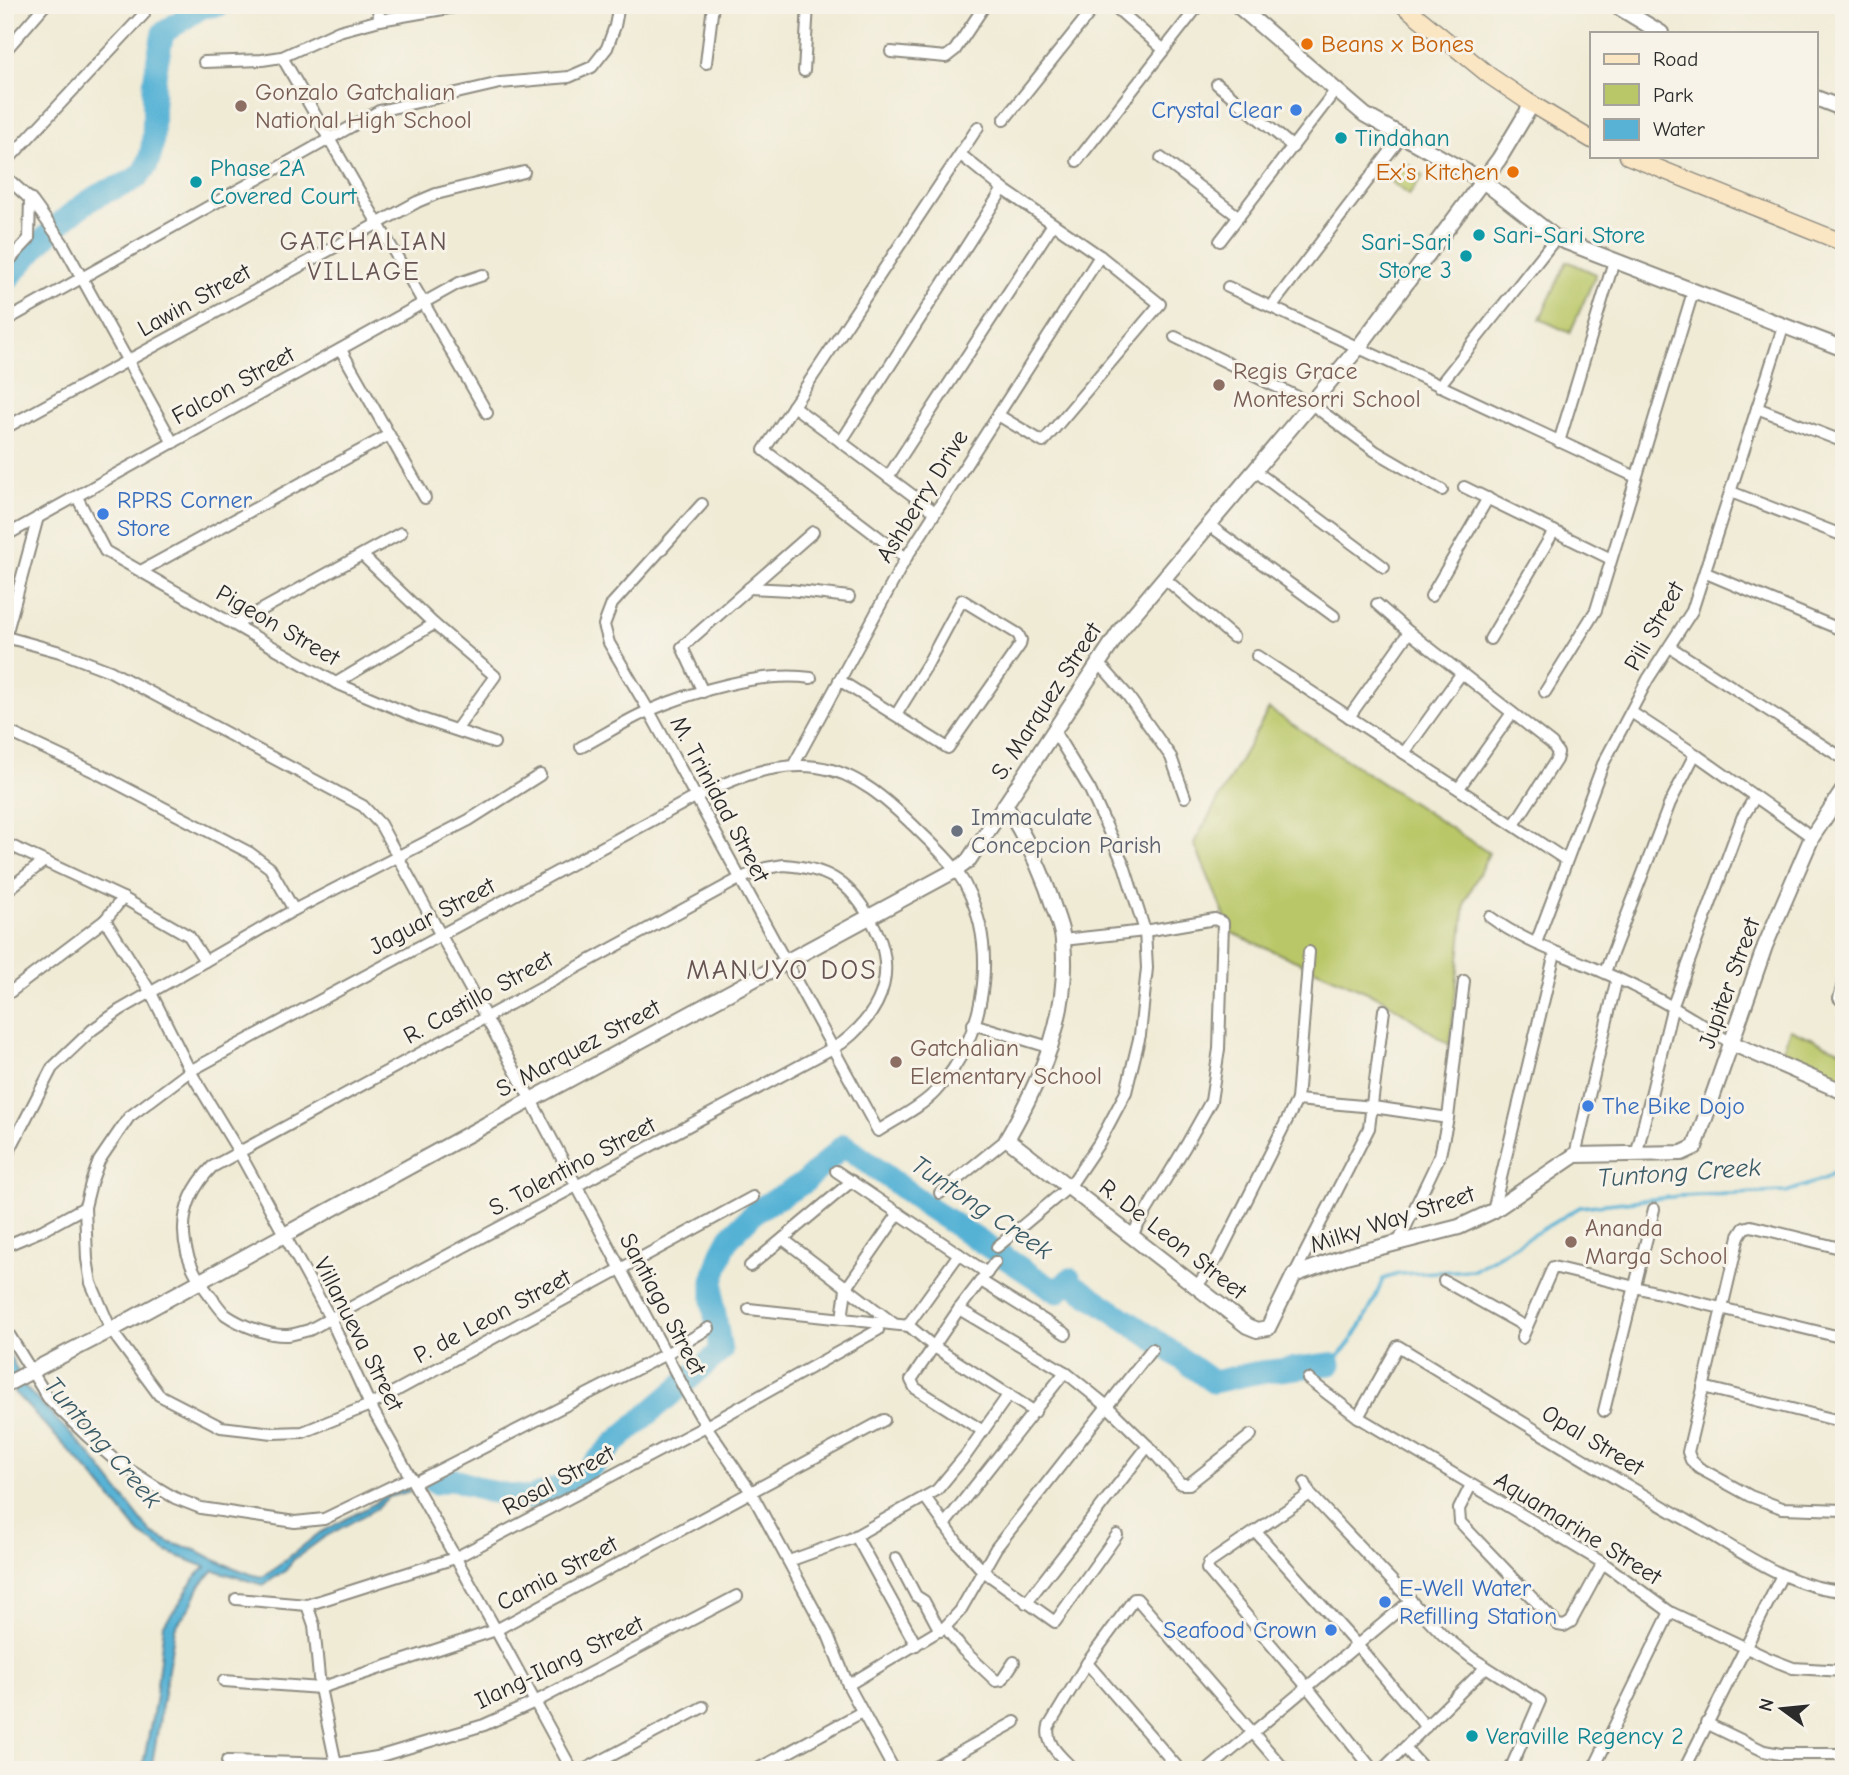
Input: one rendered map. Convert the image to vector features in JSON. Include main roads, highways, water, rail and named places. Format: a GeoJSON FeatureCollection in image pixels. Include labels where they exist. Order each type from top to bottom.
{"type":"FeatureCollection","features":[{"type":"Feature","properties":{"kind":"main road"},"geometry":{"type":"LineString","coordinates":[[1403,5],[1490,76],[1529,103],[1590,139]]}},
{"type":"Feature","properties":{"kind":"main road"},"geometry":{"type":"LineString","coordinates":[[1633,158],[1844,243]]}},
{"type":"Feature","properties":{"kind":"water"},"geometry":{"type":"Polygon","coordinates":[[[5,1345],[25,1387],[90,1454],[151,1533],[253,1575],[262,1577],[268,1574],[318,1534],[376,1503],[384,1493],[406,1484],[410,1491],[388,1497],[377,1508],[323,1538],[293,1560],[286,1570],[263,1585],[214,1570],[200,1585],[191,1605],[175,1628],[151,1770],[142,1770],[155,1703],[164,1624],[194,1578],[206,1567],[168,1552],[140,1534],[94,1477],[14,1392],[5,1377],[5,1345]]]}},
{"type":"Feature","properties":{"kind":"waterway"},"geometry":{"type":"LineString","coordinates":[[5,282],[50,233],[75,211],[103,193],[128,183],[143,171],[152,147],[155,79],[163,33],[202,7],[219,5]]}},
{"type":"Feature","properties":{"kind":"waterway","name":"Tuntong Creek"},"geometry":{"type":"LineString","coordinates":[[435,1483],[453,1479],[487,1491],[529,1498],[562,1486],[584,1474],[617,1441],[721,1351],[713,1303],[713,1281],[730,1237],[757,1210],[805,1182],[844,1145],[931,1209],[1057,1292],[1070,1279],[1071,1283],[1213,1382],[1255,1373],[1330,1364]]}},
{"type":"Feature","properties":{"kind":"waterway","name":"Tuntong Creek"},"geometry":{"type":"LineString","coordinates":[[1330,1364],[1347,1346],[1361,1325],[1383,1279],[1399,1274],[1474,1270],[1580,1207],[1679,1196],[1786,1192],[1825,1179],[1844,1165]]}},
{"type":"Feature","properties":{"kind":"waterway","name":"Tuntong Creek"},"geometry":{"type":"LineString","coordinates":[[419,1485],[435,1483]]}},
{"type":"Feature","properties":{"kind":"place","name":"Beans x Bones"},"geometry":{"type":"Point","coordinates":[1307,44]}},
{"type":"Feature","properties":{"kind":"place","name":"Gonzalo Gatchalian National High School"},"geometry":{"type":"Point","coordinates":[241,106]}},
{"type":"Feature","properties":{"kind":"place","name":"Crystal Clear"},"geometry":{"type":"Point","coordinates":[1296,110]}},
{"type":"Feature","properties":{"kind":"place","name":"Tindahan"},"geometry":{"type":"Point","coordinates":[1341,138]}},
{"type":"Feature","properties":{"kind":"place","name":"Ex's Kitchen"},"geometry":{"type":"Point","coordinates":[1513,172]}},
{"type":"Feature","properties":{"kind":"place","name":"Phase 2A Covered Court"},"geometry":{"type":"Point","coordinates":[196,182]}},
{"type":"Feature","properties":{"kind":"place","name":"Sari-Sari Store"},"geometry":{"type":"Point","coordinates":[1479,235]}},
{"type":"Feature","properties":{"kind":"place","name":"Sari-Sari Store 3"},"geometry":{"type":"Point","coordinates":[1466,256]}},
{"type":"Feature","properties":{"kind":"place","name":"Regis Grace Montesorri School"},"geometry":{"type":"Point","coordinates":[1219,385]}},
{"type":"Feature","properties":{"kind":"place","name":"RPRS Corner Store"},"geometry":{"type":"Point","coordinates":[103,514]}},
{"type":"Feature","properties":{"kind":"place","name":"Immaculate Concepcion Parish"},"geometry":{"type":"Point","coordinates":[957,831]}},
{"type":"Feature","properties":{"kind":"place","name":"Gatchalian Elementary School"},"geometry":{"type":"Point","coordinates":[896,1062]}},
{"type":"Feature","properties":{"kind":"place","name":"The Bike Dojo"},"geometry":{"type":"Point","coordinates":[1588,1106]}},
{"type":"Feature","properties":{"kind":"place","name":"Ananda Marga School"},"geometry":{"type":"Point","coordinates":[1571,1242]}},
{"type":"Feature","properties":{"kind":"place","name":"E-Well Water Refilling Station"},"geometry":{"type":"Point","coordinates":[1385,1602]}},
{"type":"Feature","properties":{"kind":"place","name":"Seafood Crown"},"geometry":{"type":"Point","coordinates":[1331,1630]}},
{"type":"Feature","properties":{"kind":"place","name":"Veraville Regency 2"},"geometry":{"type":"Point","coordinates":[1472,1736]}},
{"type":"Feature","properties":{"kind":"district","name":"GATCHALIAN VILLAGE"},"geometry":{"type":"Point","coordinates":[364,256]}},
{"type":"Feature","properties":{"kind":"district","name":"MANUYO DOS"},"geometry":{"type":"Point","coordinates":[782,969]}}]}
